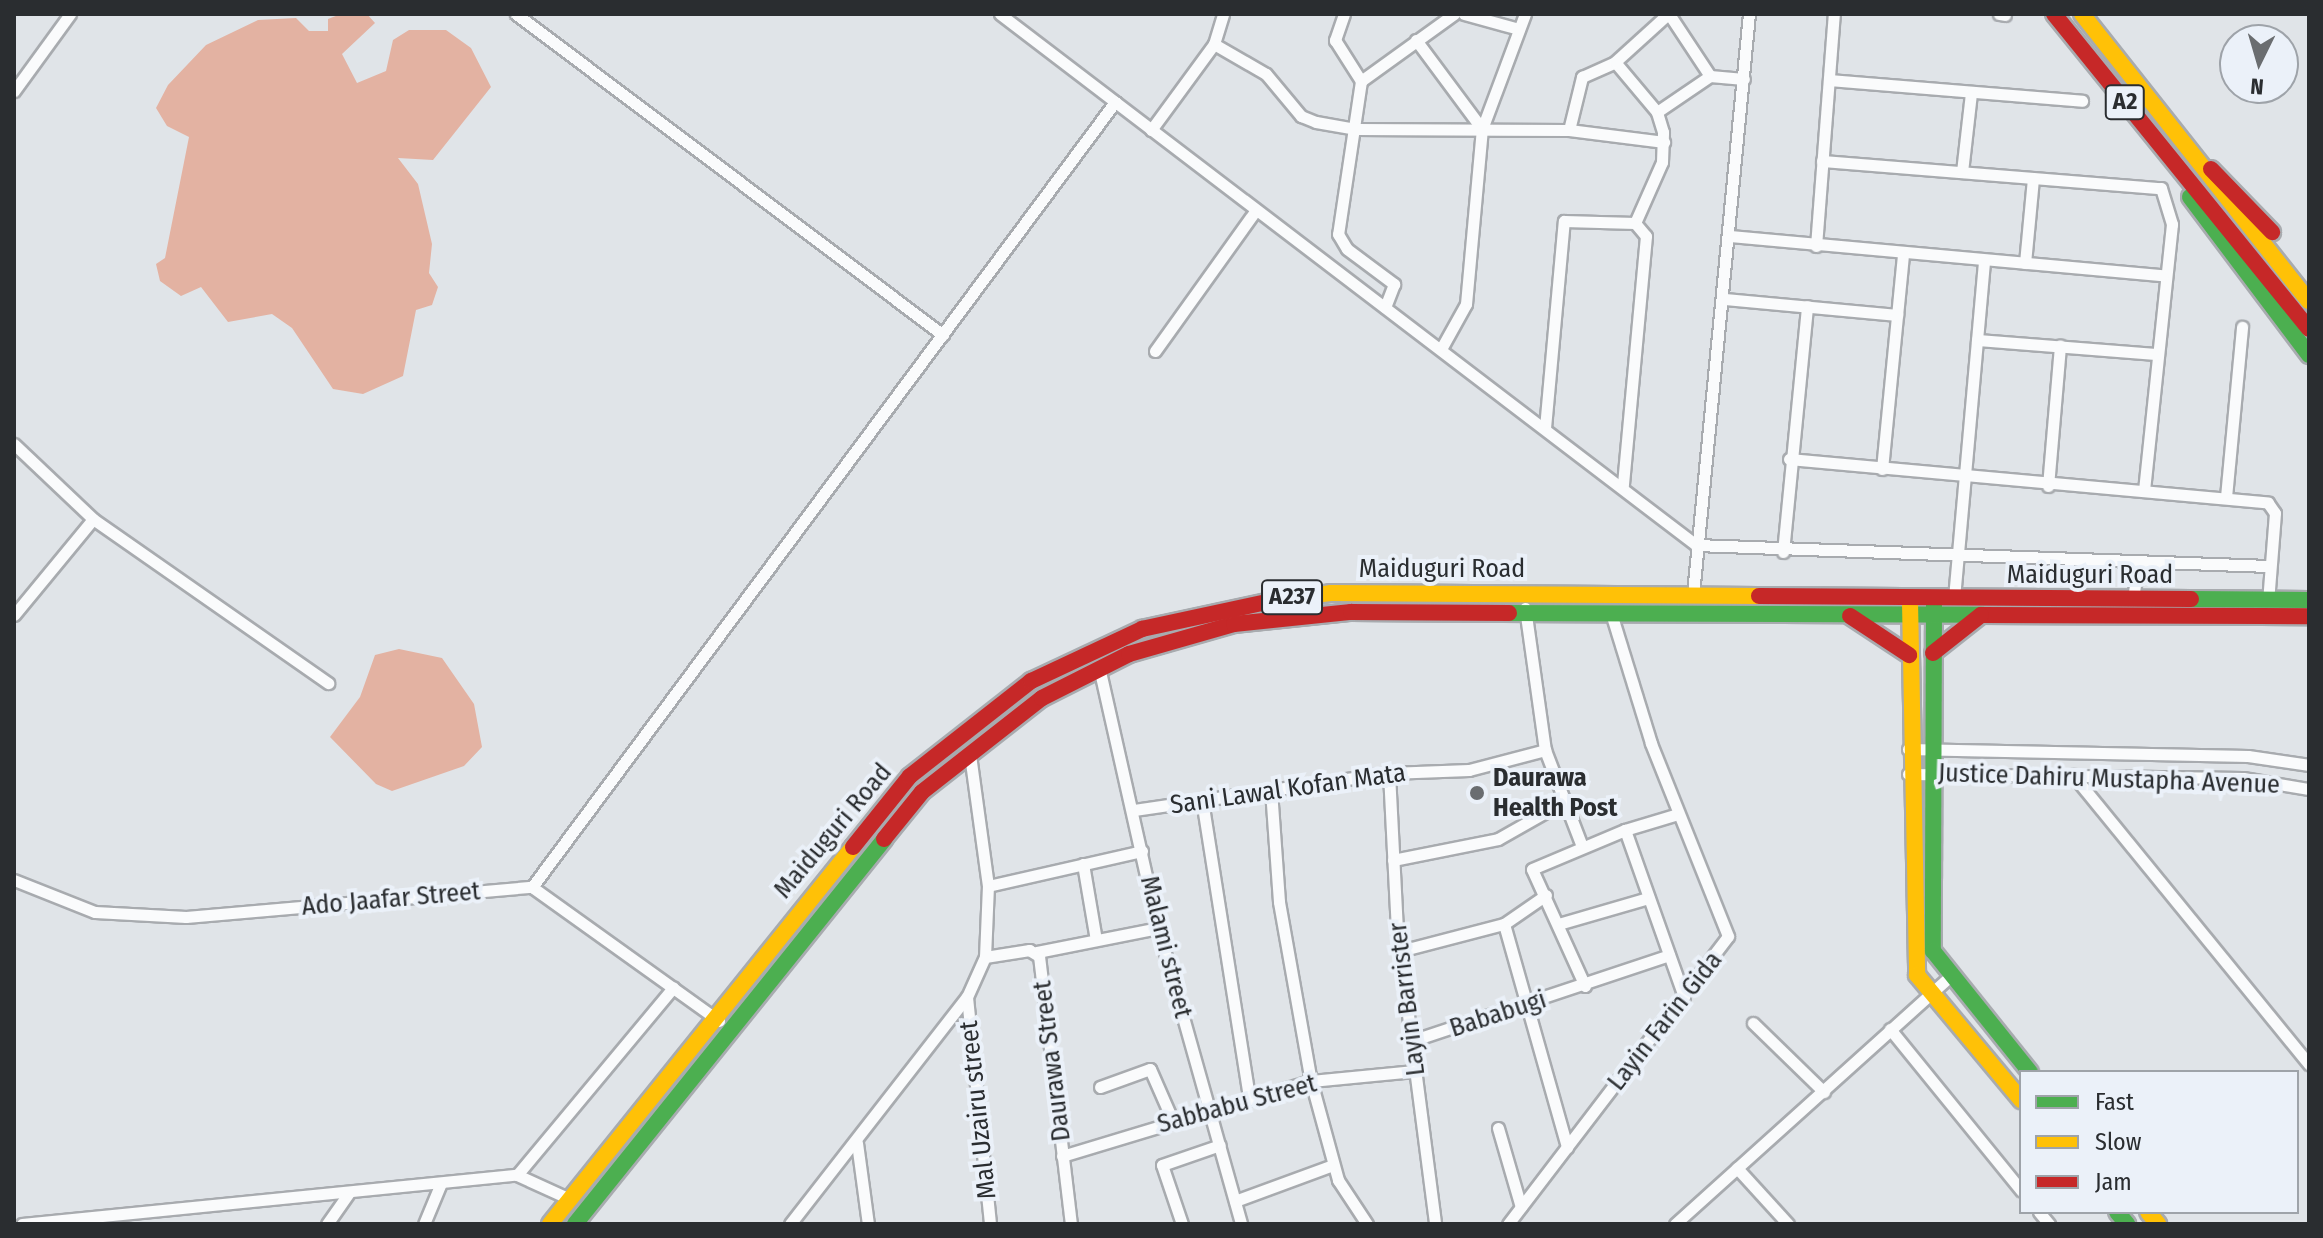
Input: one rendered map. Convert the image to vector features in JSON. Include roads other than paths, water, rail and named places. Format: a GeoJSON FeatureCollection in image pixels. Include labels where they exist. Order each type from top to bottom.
{"type":"FeatureCollection","features":[{"type":"Feature","properties":{"kind":"main road","name":"A2"},"geometry":{"type":"LineString","coordinates":[[2054,14],[2185,173],[2196,207],[2309,355]]}},
{"type":"Feature","properties":{"kind":"main road","name":"A2"},"geometry":{"type":"LineString","coordinates":[[2082,14],[2201,163],[2235,186],[2309,279]]}},
{"type":"Feature","properties":{"kind":"main road","name":"A2"},"geometry":{"type":"LineString","coordinates":[[2201,163],[2205,184],[2309,329]]}},
{"type":"Feature","properties":{"kind":"main road","name":"A2"},"geometry":{"type":"LineString","coordinates":[[2185,173],[2205,184],[2309,301]]}},
{"type":"Feature","properties":{"kind":"main road","name":"Maiduguri Road"},"geometry":{"type":"LineString","coordinates":[[550,1224],[910,776],[998,702],[1065,663],[1184,616],[1268,600],[1523,593],[1693,594],[1934,606],[1981,615],[2309,616]]}},
{"type":"Feature","properties":{"kind":"main road","name":"Maiduguri Road"},"geometry":{"type":"LineString","coordinates":[[1934,606],[1954,598],[2268,601],[2305,598]]}},
{"type":"Feature","properties":{"kind":"main road","name":"Maiduguri Road"},"geometry":{"type":"LineString","coordinates":[[575,1224],[879,839],[969,749],[1099,667],[1173,640],[1278,617],[1843,613],[1910,605]]}},
{"type":"Feature","properties":{"kind":"main road"},"geometry":{"type":"LineString","coordinates":[[1910,605],[1908,774],[1912,950],[1930,993],[2019,1098]]}},
{"type":"Feature","properties":{"kind":"main road"},"geometry":{"type":"LineString","coordinates":[[1934,606],[1933,951],[2028,1070]]}},
{"type":"Feature","properties":{"kind":"main road"},"geometry":{"type":"LineString","coordinates":[[1843,613],[1872,624],[1909,655]]}},
{"type":"Feature","properties":{"kind":"main road"},"geometry":{"type":"LineString","coordinates":[[1933,653],[1981,615]]}},
{"type":"Feature","properties":{"kind":"street"},"geometry":{"type":"LineString","coordinates":[[14,91],[70,14]]}},
{"type":"Feature","properties":{"kind":"street"},"geometry":{"type":"LineString","coordinates":[[517,14],[943,335]]}},
{"type":"Feature","properties":{"kind":"street"},"geometry":{"type":"LineString","coordinates":[[1000,14],[1623,486],[1696,545],[1959,560],[2138,566],[2268,566]]}},
{"type":"Feature","properties":{"kind":"street"},"geometry":{"type":"LineString","coordinates":[[1151,130],[1214,44],[1223,14]]}},
{"type":"Feature","properties":{"kind":"street"},"geometry":{"type":"LineString","coordinates":[[1344,14],[1335,40],[1361,81],[1338,234],[1347,249],[1394,284],[1385,307]]}},
{"type":"Feature","properties":{"kind":"street"},"geometry":{"type":"LineString","coordinates":[[1361,81],[1454,14]]}},
{"type":"Feature","properties":{"kind":"street"},"geometry":{"type":"LineString","coordinates":[[1464,14],[1519,29]]}},
{"type":"Feature","properties":{"kind":"street"},"geometry":{"type":"LineString","coordinates":[[1441,349],[1466,304],[1482,129],[1525,14]]}},
{"type":"Feature","properties":{"kind":"street"},"geometry":{"type":"LineString","coordinates":[[1569,130],[1582,77],[1615,62],[1669,14],[1710,76]]}},
{"type":"Feature","properties":{"kind":"street"},"geometry":{"type":"LineString","coordinates":[[1693,594],[1725,299],[1749,14]]}},
{"type":"Feature","properties":{"kind":"street"},"geometry":{"type":"LineString","coordinates":[[1816,246],[1834,14]]}},
{"type":"Feature","properties":{"kind":"street"},"geometry":{"type":"LineString","coordinates":[[1999,14],[2005,15]]}},
{"type":"Feature","properties":{"kind":"street"},"geometry":{"type":"LineString","coordinates":[[1416,40],[1482,129]]}},
{"type":"Feature","properties":{"kind":"street"},"geometry":{"type":"LineString","coordinates":[[1214,44],[1266,74],[1301,116],[1356,129],[1569,130],[1664,142]]}},
{"type":"Feature","properties":{"kind":"street"},"geometry":{"type":"LineString","coordinates":[[1615,62],[1657,112],[1664,142],[1635,223]]}},
{"type":"Feature","properties":{"kind":"street"},"geometry":{"type":"LineString","coordinates":[[1657,112],[1710,76],[1744,79]]}},
{"type":"Feature","properties":{"kind":"street"},"geometry":{"type":"LineString","coordinates":[[1829,80],[2082,101]]}},
{"type":"Feature","properties":{"kind":"street"},"geometry":{"type":"LineString","coordinates":[[1962,172],[1971,93]]}},
{"type":"Feature","properties":{"kind":"street"},"geometry":{"type":"LineString","coordinates":[[729,1028],[532,887],[1115,102]]}},
{"type":"Feature","properties":{"kind":"street"},"geometry":{"type":"LineString","coordinates":[[1822,161],[2161,188],[2172,210],[2162,275],[2144,491]]}},
{"type":"Feature","properties":{"kind":"street"},"geometry":{"type":"LineString","coordinates":[[2025,263],[2033,178]]}},
{"type":"Feature","properties":{"kind":"street"},"geometry":{"type":"LineString","coordinates":[[1155,351],[1256,210]]}},
{"type":"Feature","properties":{"kind":"street"},"geometry":{"type":"LineString","coordinates":[[1545,428],[1564,221],[1635,223],[1646,236],[1623,486]]}},
{"type":"Feature","properties":{"kind":"street"},"geometry":{"type":"LineString","coordinates":[[1730,236],[2162,275]]}},
{"type":"Feature","properties":{"kind":"street"},"geometry":{"type":"LineString","coordinates":[[1882,469],[1903,253]]}},
{"type":"Feature","properties":{"kind":"street"},"geometry":{"type":"LineString","coordinates":[[1954,598],[1984,260]]}},
{"type":"Feature","properties":{"kind":"street"},"geometry":{"type":"LineString","coordinates":[[1725,299],[1897,315]]}},
{"type":"Feature","properties":{"kind":"street"},"geometry":{"type":"LineString","coordinates":[[1783,552],[1789,459],[1807,306]]}},
{"type":"Feature","properties":{"kind":"street"},"geometry":{"type":"LineString","coordinates":[[2226,497],[2242,327]]}},
{"type":"Feature","properties":{"kind":"street"},"geometry":{"type":"LineString","coordinates":[[1977,340],[2156,354]]}},
{"type":"Feature","properties":{"kind":"street"},"geometry":{"type":"LineString","coordinates":[[2048,486],[2060,346]]}},
{"type":"Feature","properties":{"kind":"street"},"geometry":{"type":"LineString","coordinates":[[14,444],[93,519],[328,683]]}},
{"type":"Feature","properties":{"kind":"street"},"geometry":{"type":"LineString","coordinates":[[1789,459],[2048,486],[2226,497],[2275,508],[2268,566],[2268,601]]}},
{"type":"Feature","properties":{"kind":"street"},"geometry":{"type":"LineString","coordinates":[[14,615],[93,519]]}},
{"type":"Feature","properties":{"kind":"street"},"geometry":{"type":"LineString","coordinates":[[2133,598],[2138,566]]}},
{"type":"Feature","properties":{"kind":"street"},"geometry":{"type":"LineString","coordinates":[[1523,593],[1545,750],[1581,844]]}},
{"type":"Feature","properties":{"kind":"street","name":"Layin Farin Gida"},"geometry":{"type":"LineString","coordinates":[[1508,1224],[1728,936],[1678,814],[1611,613]]}},
{"type":"Feature","properties":{"kind":"street","name":"Malami street"},"geometry":{"type":"LineString","coordinates":[[1099,667],[1134,810],[1158,928],[1241,1224]]}},
{"type":"Feature","properties":{"kind":"street"},"geometry":{"type":"LineString","coordinates":[[790,1224],[857,1143],[967,997],[985,957],[988,886],[969,749]]}},
{"type":"Feature","properties":{"kind":"street"},"geometry":{"type":"LineString","coordinates":[[1908,749],[2248,756],[2309,765]]}},
{"type":"Feature","properties":{"kind":"street","name":"Sani Lawal Kofan Mata"},"geometry":{"type":"LineString","coordinates":[[1134,810],[1389,773],[1443,771],[1545,750]]}},
{"type":"Feature","properties":{"kind":"street","name":"Layin Barrister"},"geometry":{"type":"LineString","coordinates":[[1389,773],[1400,951],[1435,1224]]}},
{"type":"Feature","properties":{"kind":"street","name":"Justice Dahiru Mustapha Avenue"},"geometry":{"type":"LineString","coordinates":[[1908,774],[2243,778],[2308,787]]}},
{"type":"Feature","properties":{"kind":"street"},"geometry":{"type":"LineString","coordinates":[[2073,775],[2309,1064]]}},
{"type":"Feature","properties":{"kind":"street"},"geometry":{"type":"LineString","coordinates":[[1271,790],[1279,902],[1311,1081],[1333,1165],[1367,1224]]}},
{"type":"Feature","properties":{"kind":"street"},"geometry":{"type":"LineString","coordinates":[[1202,800],[1249,1098]]}},
{"type":"Feature","properties":{"kind":"street"},"geometry":{"type":"LineString","coordinates":[[1393,860],[1498,839],[1563,802]]}},
{"type":"Feature","properties":{"kind":"street"},"geometry":{"type":"LineString","coordinates":[[1585,986],[1562,923],[1534,866],[1581,844],[1678,814]]}},
{"type":"Feature","properties":{"kind":"street"},"geometry":{"type":"LineString","coordinates":[[1625,830],[1684,997]]}},
{"type":"Feature","properties":{"kind":"street"},"geometry":{"type":"LineString","coordinates":[[988,886],[1142,851]]}},
{"type":"Feature","properties":{"kind":"street"},"geometry":{"type":"LineString","coordinates":[[1083,864],[1096,940]]}},
{"type":"Feature","properties":{"kind":"street","name":"Ado Jaafar Street"},"geometry":{"type":"LineString","coordinates":[[14,880],[95,912],[186,917],[532,887]]}},
{"type":"Feature","properties":{"kind":"street"},"geometry":{"type":"LineString","coordinates":[[1400,951],[1504,924],[1546,895]]}},
{"type":"Feature","properties":{"kind":"street"},"geometry":{"type":"LineString","coordinates":[[1562,923],[1648,898]]}},
{"type":"Feature","properties":{"kind":"street"},"geometry":{"type":"LineString","coordinates":[[1504,924],[1567,1147]]}},
{"type":"Feature","properties":{"kind":"street"},"geometry":{"type":"LineString","coordinates":[[1037,952],[1158,928]]}},
{"type":"Feature","properties":{"kind":"street","name":"Daurawa Street"},"geometry":{"type":"LineString","coordinates":[[985,957],[1037,952],[1071,1224]]}},
{"type":"Feature","properties":{"kind":"street","name":"Bababugi"},"geometry":{"type":"LineString","coordinates":[[1411,1041],[1585,986],[1669,955]]}},
{"type":"Feature","properties":{"kind":"street"},"geometry":{"type":"LineString","coordinates":[[1675,1224],[1950,976]]}},
{"type":"Feature","properties":{"kind":"street"},"geometry":{"type":"LineString","coordinates":[[517,1175],[673,988]]}},
{"type":"Feature","properties":{"kind":"street","name":"Mal Uzairu street"},"geometry":{"type":"LineString","coordinates":[[967,997],[990,1224]]}},
{"type":"Feature","properties":{"kind":"street"},"geometry":{"type":"LineString","coordinates":[[1753,1023],[1824,1092]]}},
{"type":"Feature","properties":{"kind":"street"},"geometry":{"type":"LineString","coordinates":[[1890,1029],[2019,1188]]}},
{"type":"Feature","properties":{"kind":"street"},"geometry":{"type":"LineString","coordinates":[[1100,1087],[1150,1069],[1172,1119]]}},
{"type":"Feature","properties":{"kind":"street","name":"Sabbabu Street"},"geometry":{"type":"LineString","coordinates":[[1062,1156],[1210,1107],[1311,1081],[1415,1071]]}},
{"type":"Feature","properties":{"kind":"street"},"geometry":{"type":"LineString","coordinates":[[1498,1128],[1521,1207]]}},
{"type":"Feature","properties":{"kind":"street"},"geometry":{"type":"LineString","coordinates":[[857,1143],[868,1224]]}},
{"type":"Feature","properties":{"kind":"street"},"geometry":{"type":"LineString","coordinates":[[1182,1224],[1162,1165],[1220,1145]]}},
{"type":"Feature","properties":{"kind":"street"},"geometry":{"type":"LineString","coordinates":[[1235,1201],[1333,1165]]}},
{"type":"Feature","properties":{"kind":"street"},"geometry":{"type":"LineString","coordinates":[[1737,1168],[1788,1224]]}},
{"type":"Feature","properties":{"kind":"street"},"geometry":{"type":"LineString","coordinates":[[22,1224],[517,1175],[570,1199]]}},
{"type":"Feature","properties":{"kind":"street"},"geometry":{"type":"LineString","coordinates":[[424,1224],[441,1183]]}},
{"type":"Feature","properties":{"kind":"street"},"geometry":{"type":"LineString","coordinates":[[327,1224],[349,1192]]}},
{"type":"Feature","properties":{"kind":"place","name":"Daurawa Health Post"},"geometry":{"type":"Point","coordinates":[1477,793]}}]}
